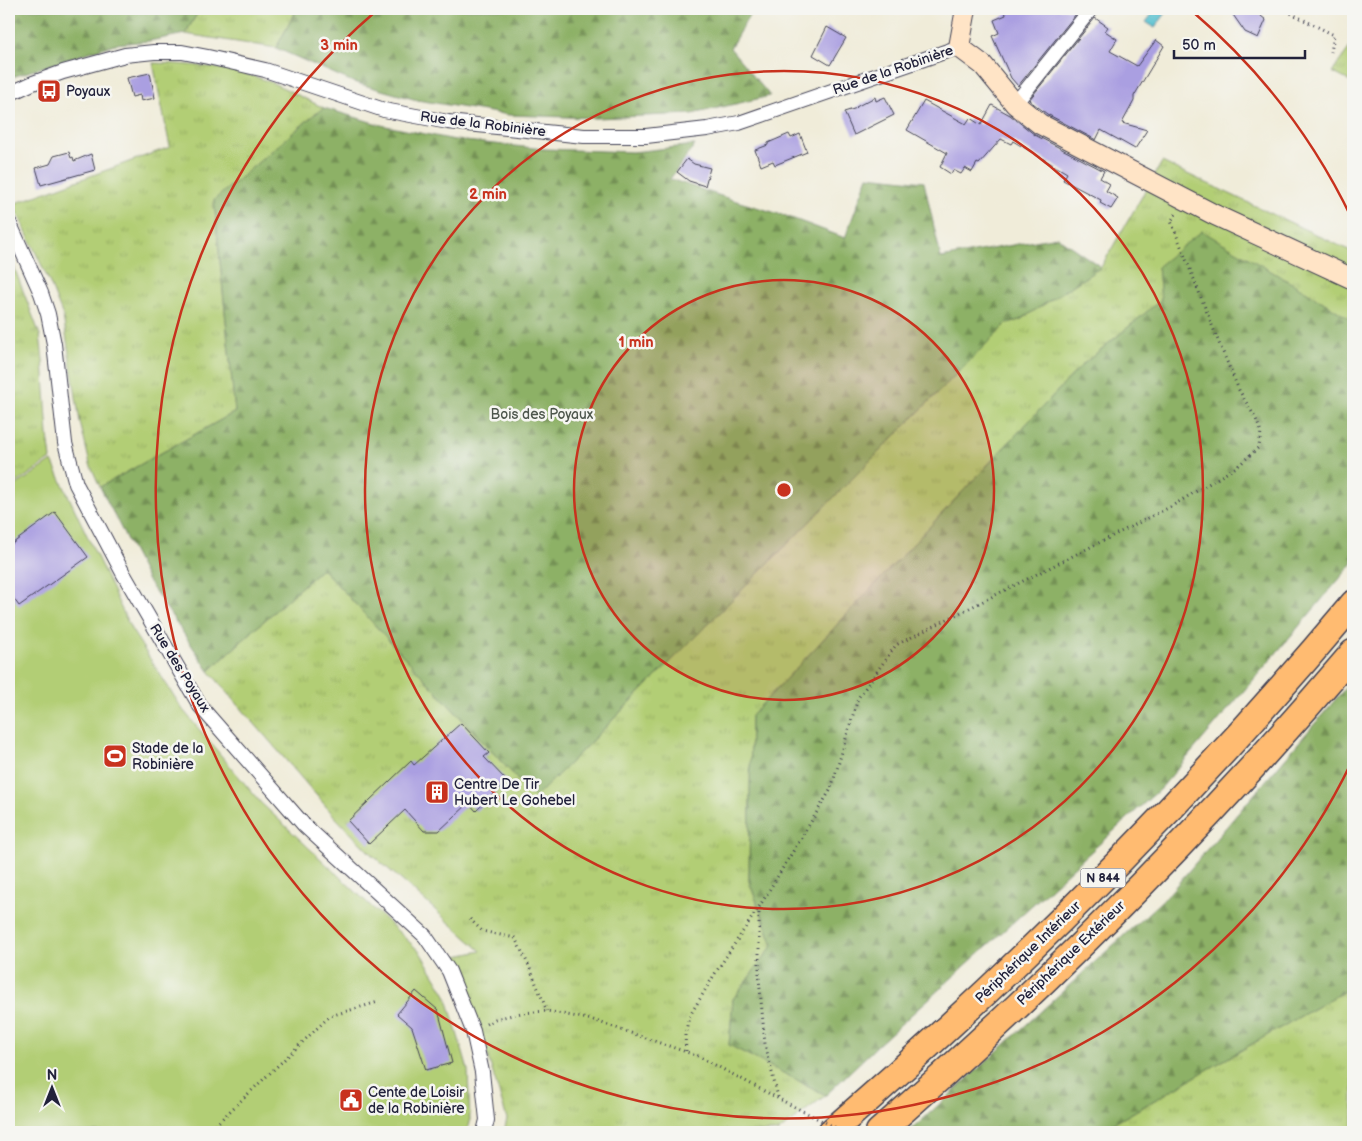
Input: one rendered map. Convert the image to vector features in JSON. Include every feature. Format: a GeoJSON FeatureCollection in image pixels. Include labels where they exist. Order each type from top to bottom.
{"type":"FeatureCollection","features":[{"type":"Feature","properties":{"kind":"highway","name":"Périphérique Intérieur"},"geometry":{"type":"LineString","coordinates":[[831,1132],[938,1037],[1077,904],[1227,748],[1353,604]]}},
{"type":"Feature","properties":{"kind":"highway","name":"Périphérique Extérieur"},"geometry":{"type":"LineString","coordinates":[[879,1132],[1021,1003],[1117,909],[1258,761],[1353,653]]}},
{"type":"Feature","properties":{"kind":"street"},"geometry":{"type":"LineString","coordinates":[[966,9],[959,47],[983,65],[1015,104],[1040,124],[1186,200],[1353,279]]}},
{"type":"Feature","properties":{"kind":"street"},"geometry":{"type":"LineString","coordinates":[[1015,104],[1091,9]]}},
{"type":"Feature","properties":{"kind":"street","name":"Rue de la Robinière"},"geometry":{"type":"LineString","coordinates":[[9,94],[32,83],[63,72],[125,55],[182,52],[264,70],[384,110],[439,120],[584,136],[646,136],[707,129],[739,123],[959,47]]}},
{"type":"Feature","properties":{"kind":"street","name":"Rue des Poyaux"},"geometry":{"type":"LineString","coordinates":[[9,222],[41,293],[48,314],[54,344],[65,443],[76,484],[123,573],[200,706],[304,825],[425,936],[449,971],[473,1031],[482,1072],[487,1120],[484,1132]]}},
{"type":"Feature","properties":{"kind":"path"},"geometry":{"type":"LineString","coordinates":[[1282,9],[1334,35],[1331,52]]}},
{"type":"Feature","properties":{"kind":"path"},"geometry":{"type":"LineString","coordinates":[[686,1052],[685,1035],[689,1017],[831,789],[858,698],[896,646],[1172,506],[1238,466],[1259,447],[1261,432],[1239,390],[1219,344],[1171,221],[1186,200]]}},
{"type":"Feature","properties":{"kind":"path"},"geometry":{"type":"LineString","coordinates":[[758,907],[759,978],[765,1044],[778,1098]]}},
{"type":"Feature","properties":{"kind":"path"},"geometry":{"type":"LineString","coordinates":[[470,919],[482,931],[515,938],[529,966],[547,1011]]}},
{"type":"Feature","properties":{"kind":"path"},"geometry":{"type":"LineString","coordinates":[[209,1132],[330,1016],[378,1002]]}},
{"type":"Feature","properties":{"kind":"path"},"geometry":{"type":"LineString","coordinates":[[473,1031],[495,1020],[521,1013],[547,1011],[593,1020],[708,1060],[844,1132]]}},
{"type":"Feature","properties":{"kind":"green space"},"geometry":{"type":"Polygon","coordinates":[[[9,9],[200,9],[185,34],[149,41],[115,44],[9,78],[9,9]]]}},
{"type":"Feature","properties":{"kind":"green space"},"geometry":{"type":"Polygon","coordinates":[[[200,9],[297,9],[276,48],[185,34],[200,9]]]}},
{"type":"Feature","properties":{"kind":"green space"},"geometry":{"type":"Polygon","coordinates":[[[297,9],[753,9],[730,48],[770,96],[692,114],[596,118],[509,115],[417,100],[353,82],[276,48],[297,9]]]}},
{"type":"Feature","properties":{"kind":"green space"},"geometry":{"type":"Polygon","coordinates":[[[1353,43],[1353,83],[1332,72],[1353,43]]]}},
{"type":"Feature","properties":{"kind":"green space"},"geometry":{"type":"Polygon","coordinates":[[[153,63],[184,64],[246,74],[275,84],[324,108],[214,201],[235,412],[100,487],[90,464],[80,422],[63,316],[13,204],[170,147],[153,63]]]}},
{"type":"Feature","properties":{"kind":"green space","name":"Bois des Poyaux"},"geometry":{"type":"Polygon","coordinates":[[[324,108],[381,125],[455,140],[544,149],[633,152],[695,145],[670,179],[786,216],[845,238],[868,176],[924,182],[941,258],[1057,237],[1101,267],[1020,320],[1007,323],[535,798],[322,568],[209,671],[148,581],[100,487],[235,412],[214,200],[324,108]]]}},
{"type":"Feature","properties":{"kind":"green space"},"geometry":{"type":"Polygon","coordinates":[[[1162,162],[1353,252],[1353,321],[1307,292],[1158,266],[1161,300],[1081,366],[751,716],[749,881],[773,945],[733,999],[729,1045],[826,1095],[778,1132],[504,1132],[507,1119],[457,956],[481,951],[371,854],[336,818],[209,671],[322,568],[535,798],[1007,323],[1020,320],[1101,267],[1162,162]]]}},
{"type":"Feature","properties":{"kind":"green space"},"geometry":{"type":"Polygon","coordinates":[[[1202,231],[1353,321],[1353,563],[1161,788],[879,1044],[826,1095],[729,1045],[733,999],[773,945],[749,881],[751,716],[1081,366],[1161,300],[1158,266],[1202,231]]]}},
{"type":"Feature","properties":{"kind":"green space"},"geometry":{"type":"Polygon","coordinates":[[[9,254],[40,335],[51,459],[9,488],[9,254]]]}},
{"type":"Feature","properties":{"kind":"green space","name":"Stade de la Robinière"},"geometry":{"type":"Polygon","coordinates":[[[52,461],[131,629],[183,710],[261,803],[420,952],[446,995],[468,1070],[470,1123],[467,1132],[9,1132],[9,490],[52,461]]]}},
{"type":"Feature","properties":{"kind":"green space"},"geometry":{"type":"Polygon","coordinates":[[[1353,679],[1353,986],[1099,1132],[909,1132],[1168,895],[1353,679]]]}},
{"type":"Feature","properties":{"kind":"green space"},"geometry":{"type":"Polygon","coordinates":[[[1353,986],[1353,1132],[1099,1132],[1353,986]]]}},
{"type":"Feature","properties":{"kind":"water"},"geometry":{"type":"Polygon","coordinates":[[[1156,9],[1161,9],[1166,13],[1155,28],[1146,22],[1156,9]]]}},
{"type":"Feature","properties":{"kind":"building"},"geometry":{"type":"Polygon","coordinates":[[[1012,9],[1080,9],[1018,86],[1011,78],[992,36],[999,33],[994,20],[1006,15],[1005,11],[1012,9]]]}},
{"type":"Feature","properties":{"kind":"building"},"geometry":{"type":"Polygon","coordinates":[[[1229,9],[1257,9],[1266,20],[1258,38],[1245,32],[1229,9]]]}},
{"type":"Feature","properties":{"kind":"building"},"geometry":{"type":"Polygon","coordinates":[[[1095,18],[1108,27],[1105,31],[1117,39],[1110,51],[1137,66],[1156,40],[1164,46],[1134,96],[1134,101],[1122,123],[1147,130],[1135,149],[1101,130],[1096,140],[1047,114],[1029,100],[1095,18]]]}},
{"type":"Feature","properties":{"kind":"building"},"geometry":{"type":"Polygon","coordinates":[[[827,27],[846,38],[830,65],[813,55],[827,27]]]}},
{"type":"Feature","properties":{"kind":"building"},"geometry":{"type":"Polygon","coordinates":[[[150,73],[155,98],[141,101],[140,95],[132,97],[127,78],[150,73]]]}},
{"type":"Feature","properties":{"kind":"building"},"geometry":{"type":"Polygon","coordinates":[[[875,97],[876,101],[885,97],[894,115],[854,135],[844,112],[857,108],[875,97]]]}},
{"type":"Feature","properties":{"kind":"building"},"geometry":{"type":"Polygon","coordinates":[[[924,101],[966,124],[970,118],[981,125],[992,105],[1010,115],[1035,135],[1104,171],[1100,178],[1110,184],[1106,191],[1118,198],[1111,209],[1100,203],[1101,200],[1063,180],[1067,173],[1013,141],[1011,144],[1001,139],[979,164],[977,163],[972,172],[965,168],[961,174],[953,170],[951,174],[940,167],[947,153],[907,130],[924,101]]]}},
{"type":"Feature","properties":{"kind":"building"},"geometry":{"type":"Polygon","coordinates":[[[789,134],[791,138],[800,134],[807,152],[775,165],[773,161],[761,166],[755,150],[789,134]]]}},
{"type":"Feature","properties":{"kind":"building"},"geometry":{"type":"Polygon","coordinates":[[[69,152],[74,161],[91,154],[95,170],[41,185],[36,168],[50,164],[54,156],[69,152]]]}},
{"type":"Feature","properties":{"kind":"building"},"geometry":{"type":"Polygon","coordinates":[[[687,159],[694,164],[710,168],[705,186],[689,181],[677,172],[687,159]]]}},
{"type":"Feature","properties":{"kind":"building"},"geometry":{"type":"Polygon","coordinates":[[[55,512],[88,557],[19,606],[9,592],[9,546],[55,512]]]}},
{"type":"Feature","properties":{"kind":"building","name":"Centre De Tir Hubert Le Gohebel"},"geometry":{"type":"Polygon","coordinates":[[[461,723],[489,753],[484,757],[507,781],[476,811],[469,803],[439,831],[424,831],[405,810],[369,844],[348,821],[411,761],[414,765],[461,723]]]}},
{"type":"Feature","properties":{"kind":"building"},"geometry":{"type":"Polygon","coordinates":[[[416,991],[438,1010],[452,1063],[426,1070],[412,1027],[397,1014],[416,991]]]}},
{"type":"Feature","properties":{"kind":"place","name":"Poyaux"},"geometry":{"type":"Point","coordinates":[49,91]}},
{"type":"Feature","properties":{"kind":"place","name":"Stade de la Robinière"},"geometry":{"type":"Point","coordinates":[115,756]}},
{"type":"Feature","properties":{"kind":"place","name":"Centre De Tir Hubert Le Gohebel"},"geometry":{"type":"Point","coordinates":[437,792]}},
{"type":"Feature","properties":{"kind":"place","name":"Cente de Loisir de la Robinière"},"geometry":{"type":"Point","coordinates":[351,1100]}}]}
